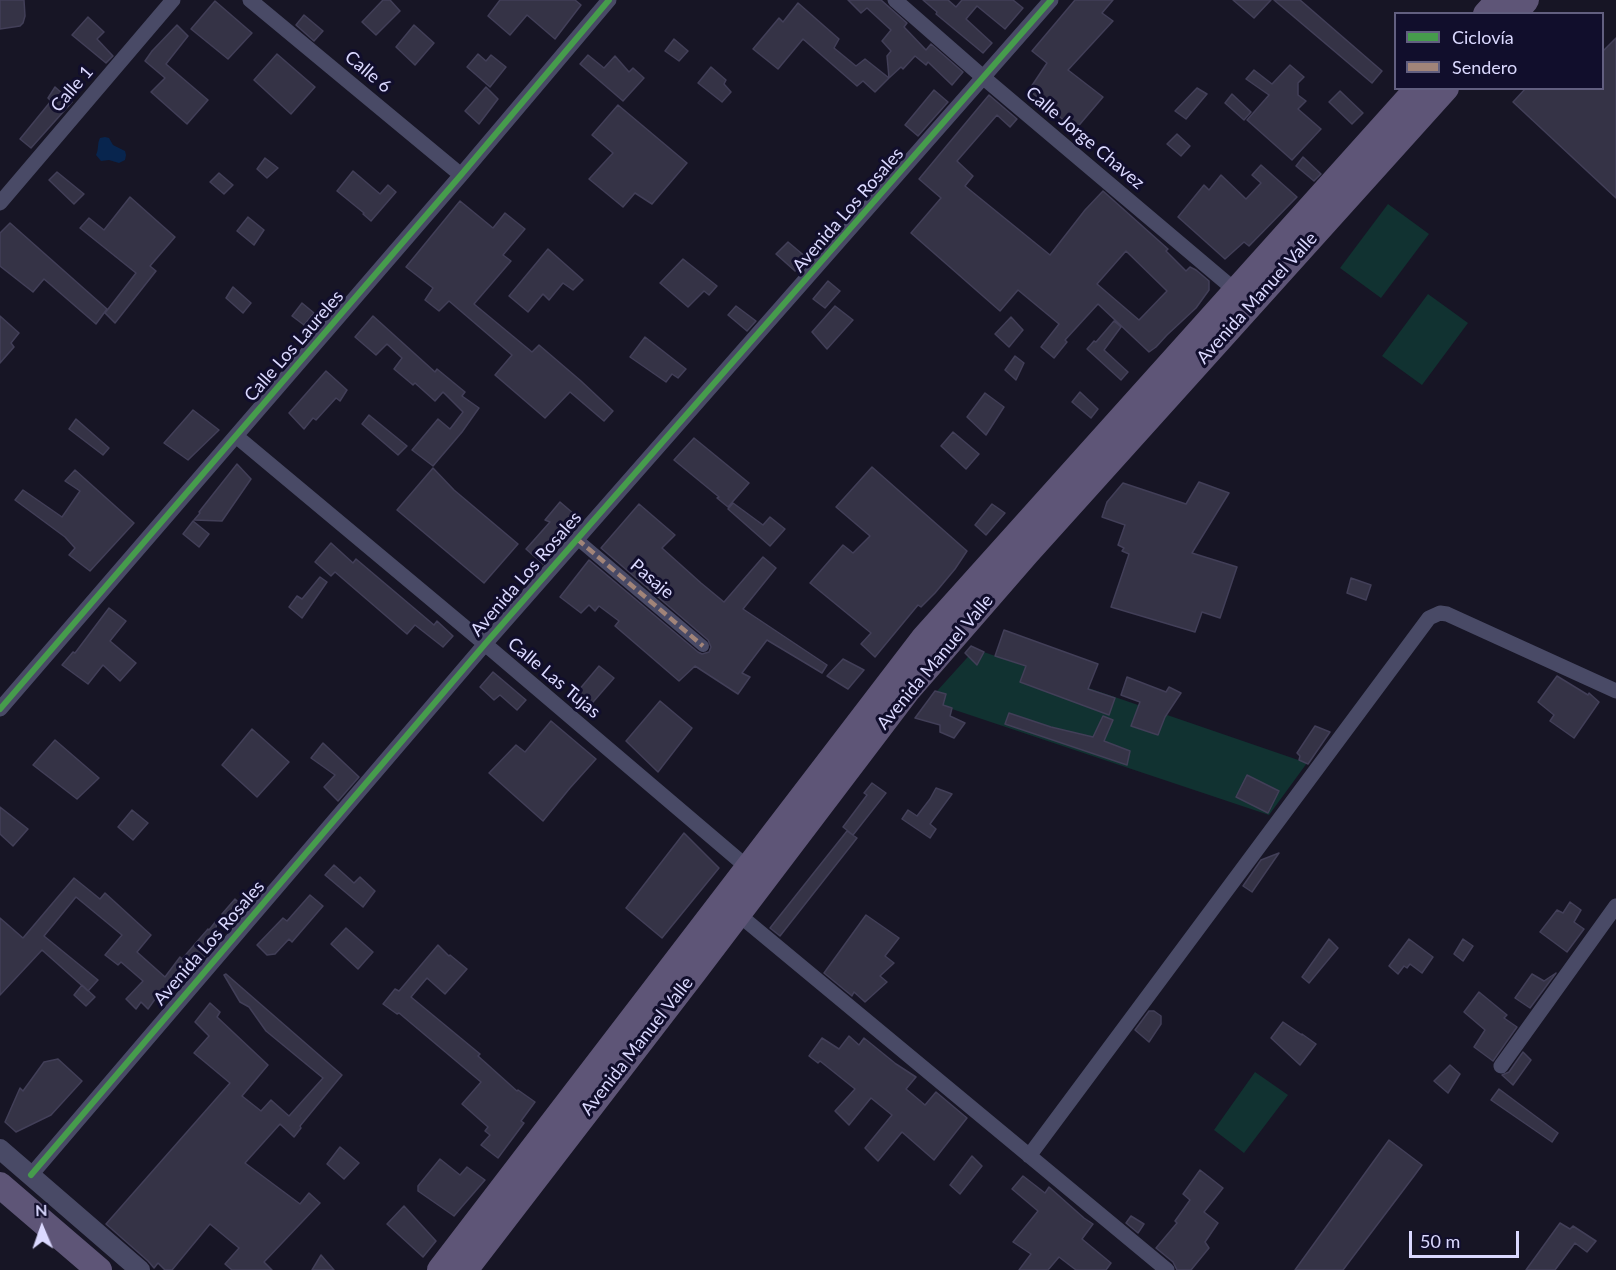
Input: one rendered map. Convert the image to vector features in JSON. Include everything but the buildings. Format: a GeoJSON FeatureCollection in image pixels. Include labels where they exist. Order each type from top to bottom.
{"type":"FeatureCollection","features":[{"type":"Feature","properties":{"kind":"main road"},"geometry":{"type":"LineString","coordinates":[[1488,12],[1498,0]]}},
{"type":"Feature","properties":{"kind":"main road"},"geometry":{"type":"LineString","coordinates":[[1516,12],[1526,0]]}},
{"type":"Feature","properties":{"kind":"main road","name":"Avenida Manuel Valle"},"geometry":{"type":"LineString","coordinates":[[1243,297],[1416,90]]}},
{"type":"Feature","properties":{"kind":"main road","name":"Avenida Manuel Valle"},"geometry":{"type":"LineString","coordinates":[[440,1270],[756,874],[924,638],[1243,297],[1444,90]]}},
{"type":"Feature","properties":{"kind":"main road","name":"Avenida Manuel Valle"},"geometry":{"type":"LineString","coordinates":[[465,1270],[738,914],[756,874]]}},
{"type":"Feature","properties":{"kind":"main road"},"geometry":{"type":"LineString","coordinates":[[0,1185],[99,1270]]}},
{"type":"Feature","properties":{"kind":"main road"},"geometry":{"type":"LineString","coordinates":[[0,1207],[72,1270]]}},
{"type":"Feature","properties":{"kind":"street","name":"Calle 1"},"geometry":{"type":"LineString","coordinates":[[0,203],[173,0]]}},
{"type":"Feature","properties":{"kind":"street","name":"Calle 6"},"geometry":{"type":"LineString","coordinates":[[250,0],[461,175]]}},
{"type":"Feature","properties":{"kind":"street","name":"Calle Los Laureles"},"geometry":{"type":"LineString","coordinates":[[2,704],[236,436],[609,0]]}},
{"type":"Feature","properties":{"kind":"street","name":"Calle Jorge Chavez"},"geometry":{"type":"LineString","coordinates":[[895,0],[1243,297]]}},
{"type":"Feature","properties":{"kind":"street","name":"Avenida Los Rosales"},"geometry":{"type":"LineString","coordinates":[[31,1175],[485,644],[1051,0]]}},
{"type":"Feature","properties":{"kind":"street","name":"Calle Las Tujas"},"geometry":{"type":"LineString","coordinates":[[236,436],[756,874]]}},
{"type":"Feature","properties":{"kind":"street","name":"Pasaje"},"geometry":{"type":"LineString","coordinates":[[577,539],[703,646]]}},
{"type":"Feature","properties":{"kind":"street"},"geometry":{"type":"LineString","coordinates":[[1029,1156],[1430,618],[1440,613],[1454,616],[1616,691]]}},
{"type":"Feature","properties":{"kind":"street"},"geometry":{"type":"LineString","coordinates":[[1501,1066],[1616,906]]}},
{"type":"Feature","properties":{"kind":"street"},"geometry":{"type":"LineString","coordinates":[[738,914],[1167,1270]]}},
{"type":"Feature","properties":{"kind":"street"},"geometry":{"type":"LineString","coordinates":[[0,1149],[140,1270]]}},
{"type":"Feature","properties":{"kind":"green space"},"geometry":{"type":"Polygon","coordinates":[[[1388,204],[1429,234],[1381,298],[1340,268],[1388,204]]]}},
{"type":"Feature","properties":{"kind":"green space"},"geometry":{"type":"Polygon","coordinates":[[[1428,294],[1468,323],[1422,385],[1382,356],[1428,294]]]}},
{"type":"Feature","properties":{"kind":"green space"},"geometry":{"type":"Polygon","coordinates":[[[975,649],[1307,763],[1269,815],[928,701],[975,649]]]}},
{"type":"Feature","properties":{"kind":"green space"},"geometry":{"type":"Polygon","coordinates":[[[1255,1072],[1288,1095],[1244,1153],[1214,1130],[1255,1072]]]}},
{"type":"Feature","properties":{"kind":"water"},"geometry":{"type":"Polygon","coordinates":[[[100,138],[109,138],[113,145],[125,151],[125,160],[119,163],[109,160],[101,161],[96,155],[100,138]]]}},
{"type":"Feature","properties":{"kind":"marked path"},"geometry":{"type":"LineString","coordinates":[[577,539],[703,646]]}},
{"type":"Feature","properties":{"kind":"cycle path"},"geometry":{"type":"LineString","coordinates":[[0,709],[609,0]]}},
{"type":"Feature","properties":{"kind":"cycle path"},"geometry":{"type":"LineString","coordinates":[[31,1175],[485,644],[1051,0]]}}]}
